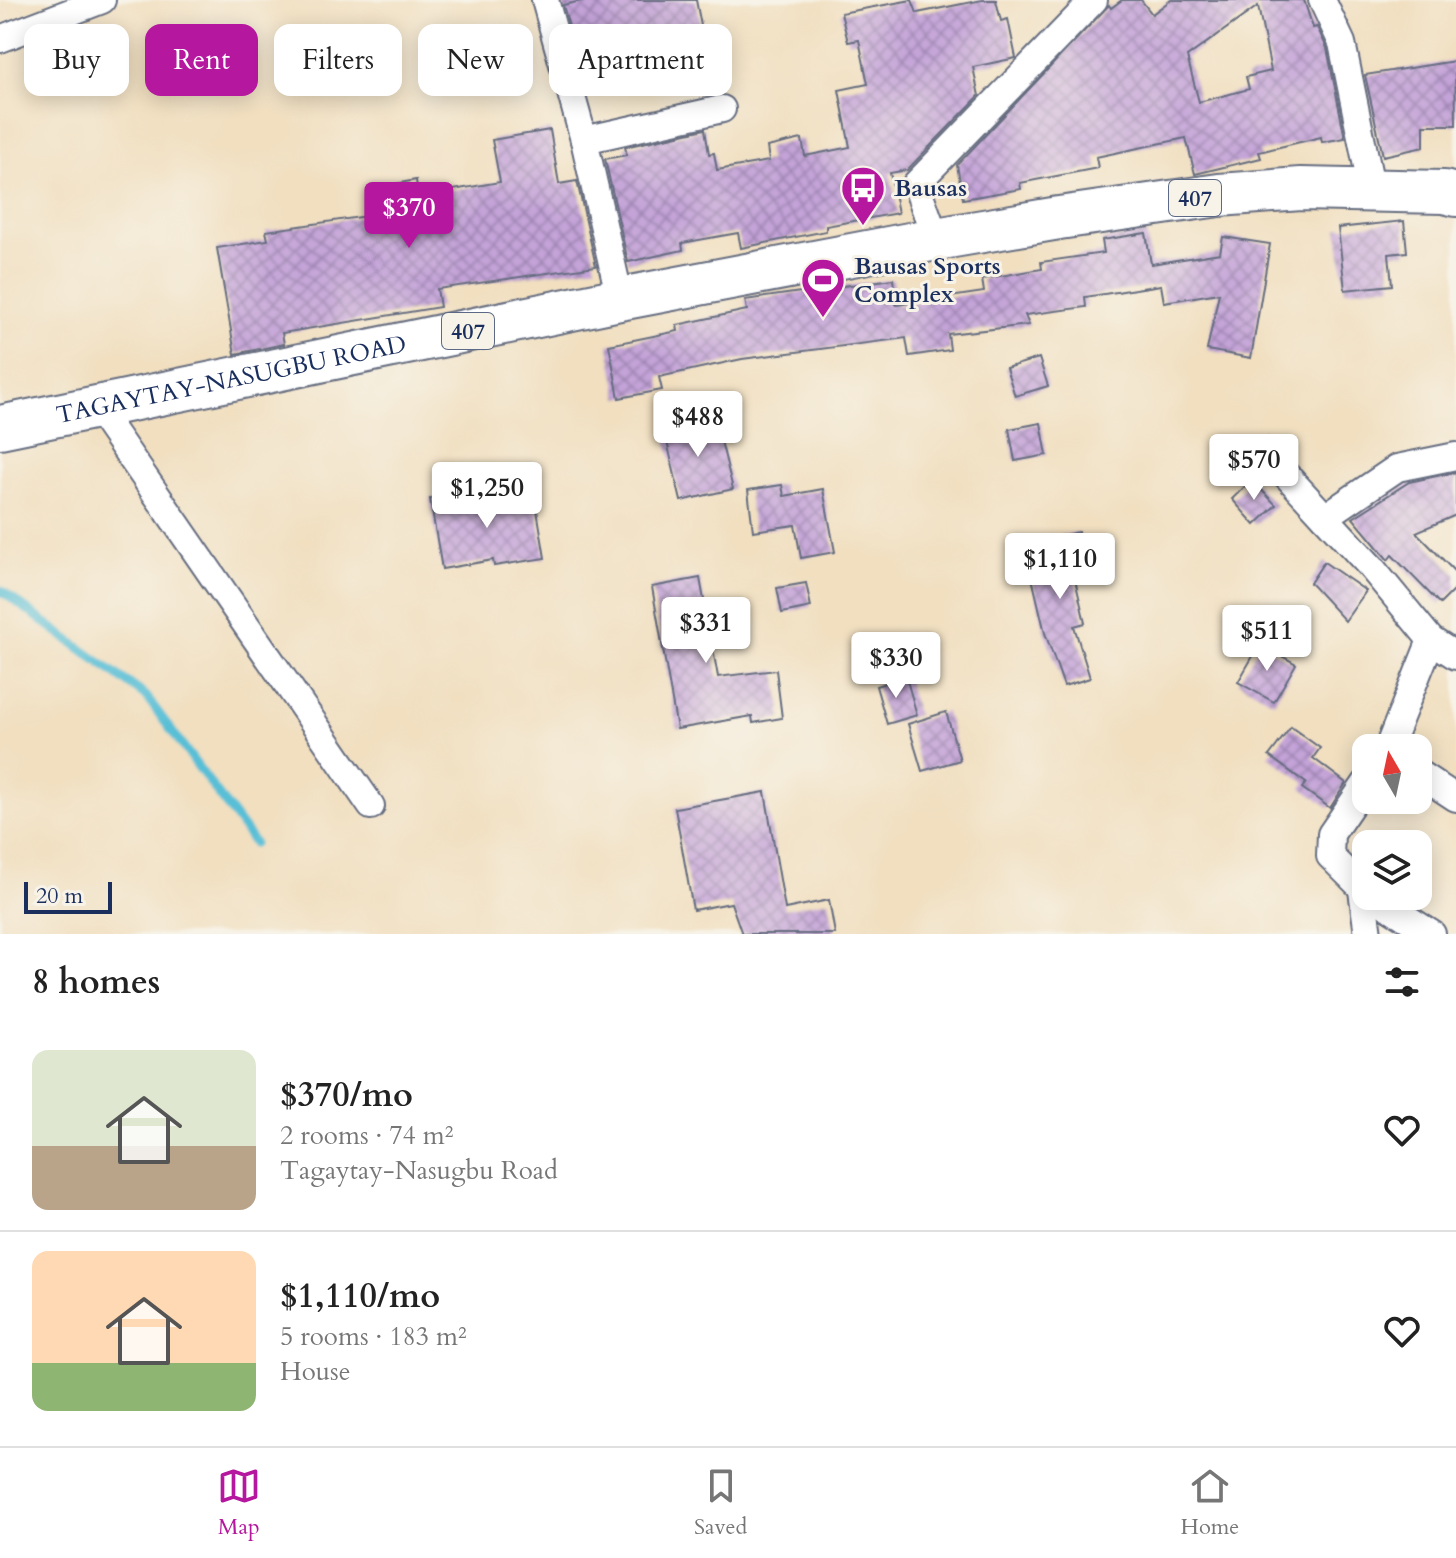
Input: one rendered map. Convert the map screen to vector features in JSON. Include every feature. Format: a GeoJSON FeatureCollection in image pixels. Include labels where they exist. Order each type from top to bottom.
{"type":"FeatureCollection","features":[{"type":"Feature","properties":{"kind":"main road","name":"TAGAYTAY-NASUGBU ROAD"},"geometry":{"type":"LineString","coordinates":[[0,427],[620,299],[936,239],[1219,195],[1301,189],[1444,192],[1456,195]]}},
{"type":"Feature","properties":{"kind":"street"},"geometry":{"type":"LineString","coordinates":[[0,39],[102,0]]}},
{"type":"Feature","properties":{"kind":"street"},"geometry":{"type":"LineString","coordinates":[[545,0],[584,140],[620,299]]}},
{"type":"Feature","properties":{"kind":"street"},"geometry":{"type":"LineString","coordinates":[[936,239],[916,184],[1094,0]]}},
{"type":"Feature","properties":{"kind":"street"},"geometry":{"type":"LineString","coordinates":[[1322,0],[1342,43],[1372,191]]}},
{"type":"Feature","properties":{"kind":"street"},"geometry":{"type":"LineString","coordinates":[[584,140],[722,109]]}},
{"type":"Feature","properties":{"kind":"street"},"geometry":{"type":"LineString","coordinates":[[96,407],[371,806]]}},
{"type":"Feature","properties":{"kind":"street"},"geometry":{"type":"LineString","coordinates":[[1264,451],[1431,640],[1456,656]]}},
{"type":"Feature","properties":{"kind":"street"},"geometry":{"type":"LineString","coordinates":[[1325,517],[1397,468],[1456,456]]}},
{"type":"Feature","properties":{"kind":"street"},"geometry":{"type":"LineString","coordinates":[[1394,734],[1431,640]]}},
{"type":"Feature","properties":{"kind":"street"},"geometry":{"type":"LineString","coordinates":[[1432,782],[1456,798]]}},
{"type":"Feature","properties":{"kind":"street"},"geometry":{"type":"LineString","coordinates":[[1352,803],[1331,834],[1330,856],[1352,878]]}},
{"type":"Feature","properties":{"kind":"street"},"geometry":{"type":"LineString","coordinates":[[1367,910],[1368,934]]}},
{"type":"Feature","properties":{"kind":"street"},"geometry":{"type":"LineString","coordinates":[[1394,910],[1432,934]]}},
{"type":"Feature","properties":{"kind":"building"},"geometry":{"type":"Polygon","coordinates":[[[586,0],[696,0],[701,24],[568,24],[563,5],[586,0]]]}},
{"type":"Feature","properties":{"kind":"building"},"geometry":{"type":"Polygon","coordinates":[[[912,0],[917,13],[996,0],[1001,21],[1008,19],[1016,58],[973,67],[979,96],[907,170],[890,173],[898,213],[826,226],[826,231],[741,248],[738,233],[682,243],[683,250],[628,262],[605,159],[627,155],[625,147],[705,129],[709,154],[714,153],[717,170],[769,161],[767,147],[802,139],[805,156],[850,147],[839,90],[868,84],[859,40],[848,42],[841,13],[912,0]]]}},
{"type":"Feature","properties":{"kind":"building"},"geometry":{"type":"Polygon","coordinates":[[[1122,0],[1141,0],[1152,14],[1171,0],[1304,0],[1313,28],[1317,27],[1327,48],[1345,138],[1322,142],[1321,137],[1259,152],[1261,158],[1195,174],[1186,138],[1096,157],[1098,168],[1020,183],[1021,189],[963,199],[957,165],[1109,5],[1111,8],[1122,0]],[[1258,6],[1187,57],[1199,102],[1249,89],[1246,77],[1271,71],[1258,6]]]}},
{"type":"Feature","properties":{"kind":"building"},"geometry":{"type":"Polygon","coordinates":[[[1455,61],[1456,125],[1424,125],[1424,147],[1383,156],[1365,75],[1455,61]]]}},
{"type":"Feature","properties":{"kind":"building"},"geometry":{"type":"Polygon","coordinates":[[[550,130],[559,184],[577,181],[596,266],[437,289],[440,307],[282,333],[284,344],[235,354],[217,248],[268,240],[266,231],[394,212],[390,185],[416,180],[418,196],[500,182],[492,140],[550,130]]]}},
{"type":"Feature","properties":{"kind":"building"},"geometry":{"type":"Polygon","coordinates":[[[1404,221],[1407,252],[1389,254],[1392,285],[1345,290],[1338,228],[1404,221]]]}},
{"type":"Feature","properties":{"kind":"building"},"geometry":{"type":"Polygon","coordinates":[[[1146,233],[1151,264],[1220,253],[1223,237],[1270,244],[1251,358],[1207,350],[1219,293],[1164,302],[1161,285],[1085,297],[1086,307],[1025,315],[1029,325],[948,334],[950,350],[909,356],[906,338],[742,359],[659,377],[662,390],[619,398],[609,345],[678,331],[677,325],[747,310],[745,300],[893,279],[896,305],[984,292],[982,279],[1042,269],[1041,262],[1104,253],[1102,240],[1146,233]]]}},
{"type":"Feature","properties":{"kind":"building"},"geometry":{"type":"Polygon","coordinates":[[[1039,358],[1048,386],[1015,396],[1006,368],[1039,358]]]}},
{"type":"Feature","properties":{"kind":"building"},"geometry":{"type":"Polygon","coordinates":[[[715,417],[733,489],[681,501],[664,429],[715,417]]]}},
{"type":"Feature","properties":{"kind":"building"},"geometry":{"type":"Polygon","coordinates":[[[1041,423],[1047,455],[1015,461],[1009,429],[1041,423]]]}},
{"type":"Feature","properties":{"kind":"building"},"geometry":{"type":"Polygon","coordinates":[[[1456,472],[1456,515],[1416,532],[1456,573],[1456,588],[1440,604],[1392,555],[1388,560],[1353,518],[1409,482],[1456,472]]]}},
{"type":"Feature","properties":{"kind":"building"},"geometry":{"type":"Polygon","coordinates":[[[1252,480],[1276,505],[1255,525],[1232,499],[1252,480]]]}},
{"type":"Feature","properties":{"kind":"building"},"geometry":{"type":"Polygon","coordinates":[[[782,485],[784,496],[823,489],[835,552],[801,558],[795,525],[753,531],[748,490],[782,485]]]}},
{"type":"Feature","properties":{"kind":"building"},"geometry":{"type":"Polygon","coordinates":[[[478,491],[480,501],[534,492],[545,558],[494,566],[493,560],[442,569],[430,499],[478,491]]]}},
{"type":"Feature","properties":{"kind":"building"},"geometry":{"type":"Polygon","coordinates":[[[1078,532],[1083,559],[1071,562],[1085,623],[1074,626],[1090,678],[1064,686],[1045,633],[1024,544],[1078,532]]]}},
{"type":"Feature","properties":{"kind":"building"},"geometry":{"type":"Polygon","coordinates":[[[1324,562],[1366,591],[1345,621],[1310,583],[1324,562]]]}},
{"type":"Feature","properties":{"kind":"building"},"geometry":{"type":"Polygon","coordinates":[[[700,578],[718,677],[776,670],[782,718],[753,723],[752,716],[677,729],[652,587],[700,578]]]}},
{"type":"Feature","properties":{"kind":"building"},"geometry":{"type":"Polygon","coordinates":[[[806,583],[811,607],[782,613],[777,588],[806,583]]]}},
{"type":"Feature","properties":{"kind":"building"},"geometry":{"type":"Polygon","coordinates":[[[1260,644],[1296,664],[1274,702],[1238,682],[1260,644]]]}},
{"type":"Feature","properties":{"kind":"building"},"geometry":{"type":"Polygon","coordinates":[[[906,677],[917,715],[887,724],[876,686],[906,677]]]}},
{"type":"Feature","properties":{"kind":"building"},"geometry":{"type":"Polygon","coordinates":[[[946,712],[960,760],[922,771],[908,724],[946,712]]]}},
{"type":"Feature","properties":{"kind":"building"},"geometry":{"type":"Polygon","coordinates":[[[1291,727],[1320,748],[1313,758],[1346,783],[1330,808],[1302,788],[1306,783],[1269,756],[1291,727]]]}},
{"type":"Feature","properties":{"kind":"building"},"geometry":{"type":"Polygon","coordinates":[[[765,792],[785,909],[829,900],[835,934],[742,934],[731,903],[693,910],[675,808],[765,792]]]}},
{"type":"Feature","properties":{"kind":"waterway"},"geometry":{"type":"LineString","coordinates":[[0,590],[146,696],[254,843]]}},
{"type":"Feature","properties":{"kind":"place","name":"Bausas"},"geometry":{"type":"Point","coordinates":[863,227]}},
{"type":"Feature","properties":{"kind":"place","name":"Bausas Sports Complex"},"geometry":{"type":"Point","coordinates":[823,319]}}]}
